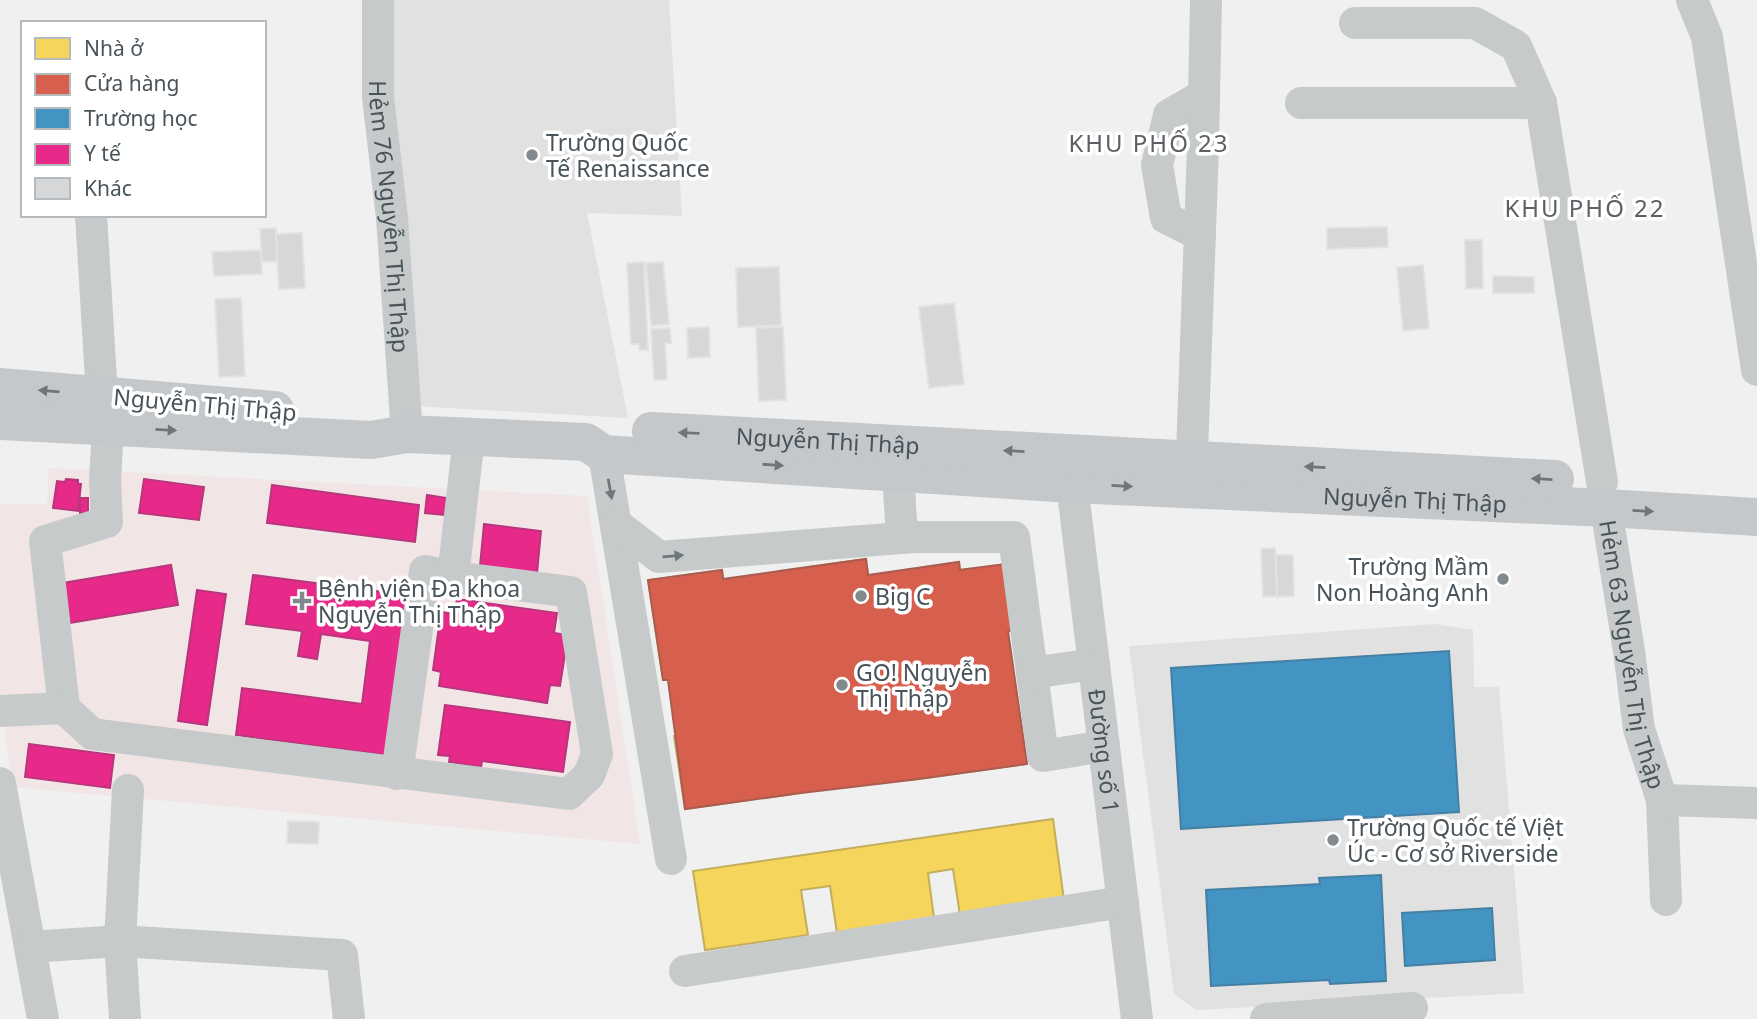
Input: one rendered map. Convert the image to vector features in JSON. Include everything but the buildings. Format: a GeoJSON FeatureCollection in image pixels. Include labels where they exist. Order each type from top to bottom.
{"type":"FeatureCollection","features":[{"type":"Feature","properties":{"kind":"main road","name":"Nguyễn Thị Thập"},"geometry":{"type":"LineString","coordinates":[[0,387],[105,411]]}},
{"type":"Feature","properties":{"kind":"main road","name":"Nguyễn Thị Thập"},"geometry":{"type":"LineString","coordinates":[[0,421],[105,411],[372,418],[407,433],[898,472],[1073,469]]}},
{"type":"Feature","properties":{"kind":"main road","name":"Nguyễn Thị Thập"},"geometry":{"type":"LineString","coordinates":[[595,448],[606,429],[744,435],[1073,469],[1604,495],[1757,490]]}},
{"type":"Feature","properties":{"kind":"main road","name":"Nguyễn Thị Thập"},"geometry":{"type":"LineString","coordinates":[[1604,495],[1757,517]]}},
{"type":"Feature","properties":{"kind":"street","name":"Hẻm 76 Nguyễn Thị Thập"},"geometry":{"type":"LineString","coordinates":[[377,0],[378,97],[392,218],[407,433]]}},
{"type":"Feature","properties":{"kind":"street"},"geometry":{"type":"LineString","coordinates":[[1192,475],[1206,0]]}},
{"type":"Feature","properties":{"kind":"street"},"geometry":{"type":"LineString","coordinates":[[1692,0],[1707,37],[1757,370]]}},
{"type":"Feature","properties":{"kind":"street","name":"Hẻm 63 Nguyễn Thị Thập"},"geometry":{"type":"LineString","coordinates":[[1355,23],[1475,23],[1516,46],[1541,103],[1629,651],[1639,729],[1662,800],[1666,900]]}},
{"type":"Feature","properties":{"kind":"street"},"geometry":{"type":"LineString","coordinates":[[1200,235],[1166,218],[1157,165],[1169,115],[1204,95]]}},
{"type":"Feature","properties":{"kind":"street"},"geometry":{"type":"LineString","coordinates":[[1301,103],[1541,103]]}},
{"type":"Feature","properties":{"kind":"street"},"geometry":{"type":"LineString","coordinates":[[91,217],[105,411],[107,522],[45,541],[64,708],[92,734],[397,774],[569,794],[589,775],[597,754],[571,592],[425,571],[397,774]]}},
{"type":"Feature","properties":{"kind":"street"},"geometry":{"type":"LineString","coordinates":[[453,577],[469,437]]}},
{"type":"Feature","properties":{"kind":"street"},"geometry":{"type":"LineString","coordinates":[[595,448],[615,524],[671,859]]}},
{"type":"Feature","properties":{"kind":"street","name":"Đường số 1"},"geometry":{"type":"LineString","coordinates":[[1073,469],[1137,1019]]}},
{"type":"Feature","properties":{"kind":"street"},"geometry":{"type":"LineString","coordinates":[[898,472],[902,537]]}},
{"type":"Feature","properties":{"kind":"street"},"geometry":{"type":"LineString","coordinates":[[615,524],[659,557],[902,537],[1014,537],[1043,756],[1104,746]]}},
{"type":"Feature","properties":{"kind":"street"},"geometry":{"type":"LineString","coordinates":[[1032,673],[1094,664]]}},
{"type":"Feature","properties":{"kind":"street"},"geometry":{"type":"LineString","coordinates":[[0,711],[64,708]]}},
{"type":"Feature","properties":{"kind":"street"},"geometry":{"type":"LineString","coordinates":[[0,783],[43,1019]]}},
{"type":"Feature","properties":{"kind":"street"},"geometry":{"type":"LineString","coordinates":[[125,1019],[120,941],[128,790]]}},
{"type":"Feature","properties":{"kind":"street","name":"Hẻm 63 Nguyễn Thị Thập"},"geometry":{"type":"LineString","coordinates":[[1662,800],[1742,802]]}},
{"type":"Feature","properties":{"kind":"street"},"geometry":{"type":"LineString","coordinates":[[685,971],[1123,902]]}},
{"type":"Feature","properties":{"kind":"street"},"geometry":{"type":"LineString","coordinates":[[30,947],[120,941],[342,956],[349,1019]]}},
{"type":"Feature","properties":{"kind":"street"},"geometry":{"type":"LineString","coordinates":[[1266,1019],[1412,1008]]}},
{"type":"Feature","properties":{"kind":"shaded area","name":"Trường Quốc Tế Renaissance"},"geometry":{"type":"Polygon","coordinates":[[[383,0],[669,0],[682,216],[587,213],[628,418],[413,406],[383,0]]]}},
{"type":"Feature","properties":{"kind":"shaded area","name":"Bệnh viện Đa khoa Nguyễn Thị Thập"},"geometry":{"type":"Polygon","coordinates":[[[49,468],[587,496],[640,844],[13,787],[0,699],[0,504],[47,504],[49,468]]]}},
{"type":"Feature","properties":{"kind":"shaded area","name":"Trường Quốc tế Việt Úc - Cơ sở Riverside"},"geometry":{"type":"Polygon","coordinates":[[[1435,624],[1473,630],[1474,687],[1499,687],[1524,993],[1196,1010],[1174,994],[1129,646],[1435,624]]]}},
{"type":"Feature","properties":{"kind":"place","name":"Trường Quốc Tế Renaissance"},"geometry":{"type":"Point","coordinates":[532,155]}},
{"type":"Feature","properties":{"kind":"place","name":"Trường Mầm Non Hoàng Anh"},"geometry":{"type":"Point","coordinates":[1503,579]}},
{"type":"Feature","properties":{"kind":"place","name":"Big C"},"geometry":{"type":"Point","coordinates":[861,596]}},
{"type":"Feature","properties":{"kind":"place","name":"Bệnh viện Đa khoa Nguyễn Thị Thập"},"geometry":{"type":"Point","coordinates":[302,601]}},
{"type":"Feature","properties":{"kind":"place","name":"GO! Nguyễn Thị Thập"},"geometry":{"type":"Point","coordinates":[842,685]}},
{"type":"Feature","properties":{"kind":"place","name":"Trường Quốc tế Việt Úc - Cơ sở Riverside"},"geometry":{"type":"Point","coordinates":[1333,840]}},
{"type":"Feature","properties":{"kind":"district","name":"KHU PHỐ 23"},"geometry":{"type":"Point","coordinates":[1149,142]}},
{"type":"Feature","properties":{"kind":"district","name":"KHU PHỐ 22"},"geometry":{"type":"Point","coordinates":[1585,207]}}]}
